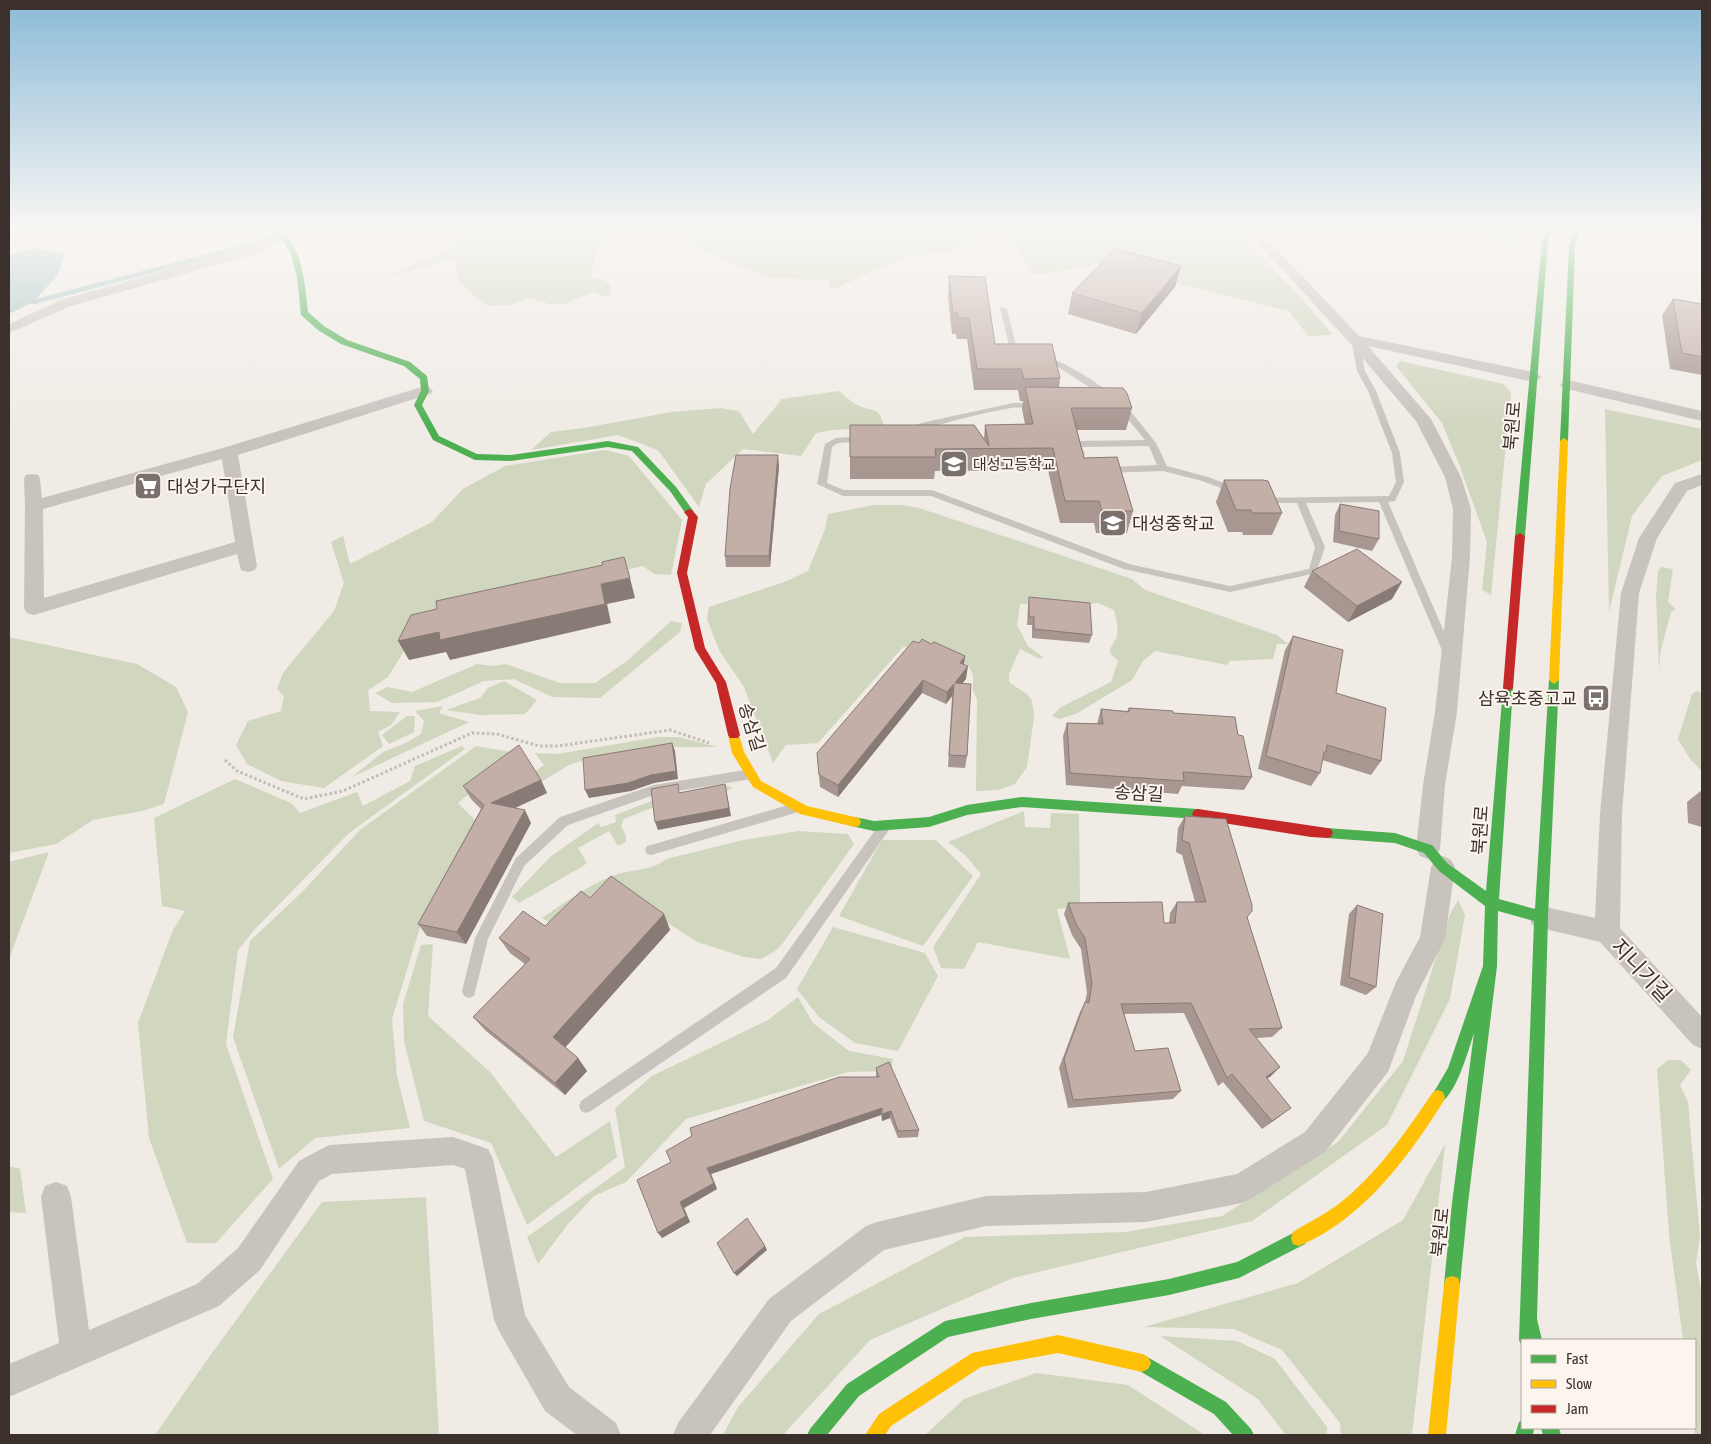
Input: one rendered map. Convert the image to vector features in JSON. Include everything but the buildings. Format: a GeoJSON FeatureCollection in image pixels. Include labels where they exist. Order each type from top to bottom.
{"type":"FeatureCollection","features":[{"type":"Feature","properties":{"kind":"main road"},"geometry":{"type":"LineString","coordinates":[[301,294],[304,313],[321,328],[344,342],[408,364],[424,378],[425,391]]}},
{"type":"Feature","properties":{"kind":"main road","name":"북원로"},"geometry":{"type":"LineString","coordinates":[[1437,1435],[1460,1203],[1490,966],[1492,903],[1516,577],[1542,379],[1544,294]]}},
{"type":"Feature","properties":{"kind":"main road"},"geometry":{"type":"LineString","coordinates":[[1528,1339],[1542,917],[1568,385],[1571,294]]}},
{"type":"Feature","properties":{"kind":"main road"},"geometry":{"type":"LineString","coordinates":[[1542,379],[1568,385]]}},
{"type":"Feature","properties":{"kind":"main road","name":"송삼길"},"geometry":{"type":"LineString","coordinates":[[425,391],[418,405],[436,438],[475,457],[511,458],[608,444],[635,449],[673,489],[693,517],[682,573],[690,612],[700,649],[721,682],[738,753],[757,784],[804,810],[874,826],[929,822],[968,810],[1022,802],[1222,816],[1307,832],[1395,838],[1436,858],[1492,903],[1542,917]]}},
{"type":"Feature","properties":{"kind":"main road"},"geometry":{"type":"LineString","coordinates":[[816,1435],[853,1390],[945,1329],[1031,1311],[1169,1287],[1238,1270],[1291,1243],[1342,1211],[1381,1176],[1412,1137],[1454,1072],[1490,966]]}},
{"type":"Feature","properties":{"kind":"main road"},"geometry":{"type":"LineString","coordinates":[[1529,1320],[1533,1339]]}},
{"type":"Feature","properties":{"kind":"main road"},"geometry":{"type":"LineString","coordinates":[[874,1435],[885,1420],[978,1359],[1058,1344],[1139,1361],[1220,1408],[1245,1435]]}},
{"type":"Feature","properties":{"kind":"street"},"geometry":{"type":"LineString","coordinates":[[9,329],[66,303],[96,294]]}},
{"type":"Feature","properties":{"kind":"street"},"geometry":{"type":"LineString","coordinates":[[690,1435],[780,1310],[877,1237],[986,1211],[1146,1207],[1242,1188],[1316,1142],[1378,1062],[1405,991],[1432,939],[1436,858],[1434,786],[1446,712],[1461,557],[1462,509],[1453,476],[1423,419],[1354,339],[1312,294]]}},
{"type":"Feature","properties":{"kind":"street"},"geometry":{"type":"LineString","coordinates":[[1354,339],[1542,379]]}},
{"type":"Feature","properties":{"kind":"street"},"geometry":{"type":"LineString","coordinates":[[1568,385],[1702,416]]}},
{"type":"Feature","properties":{"kind":"street"},"geometry":{"type":"LineString","coordinates":[[34,506],[229,452],[425,391]]}},
{"type":"Feature","properties":{"kind":"street"},"geometry":{"type":"LineString","coordinates":[[229,452],[248,566]]}},
{"type":"Feature","properties":{"kind":"street"},"geometry":{"type":"LineString","coordinates":[[1606,932],[1611,814],[1630,593],[1648,538],[1681,487],[1702,478]]}},
{"type":"Feature","properties":{"kind":"street"},"geometry":{"type":"LineString","coordinates":[[32,479],[34,506],[34,608],[245,546]]}},
{"type":"Feature","properties":{"kind":"street","name":"지니기길"},"geometry":{"type":"LineString","coordinates":[[1542,917],[1606,932],[1702,1036]]}},
{"type":"Feature","properties":{"kind":"street"},"geometry":{"type":"LineString","coordinates":[[9,1381],[208,1295],[248,1259],[309,1171],[330,1160],[453,1151],[478,1159],[510,1320],[557,1399],[604,1435]]}},
{"type":"Feature","properties":{"kind":"street"},"geometry":{"type":"LineString","coordinates":[[56,1197],[76,1352]]}},
{"type":"Feature","properties":{"kind":"lane"},"geometry":{"type":"LineString","coordinates":[[1004,308],[1013,346],[1061,365],[1117,401],[1152,442],[1163,468]]}},
{"type":"Feature","properties":{"kind":"lane"},"geometry":{"type":"LineString","coordinates":[[1096,470],[1163,468],[1205,479],[1265,501],[1392,499],[1400,482],[1396,453],[1372,391],[1361,371],[1354,339]]}},
{"type":"Feature","properties":{"kind":"lane"},"geometry":{"type":"LineString","coordinates":[[1100,402],[1117,401]]}},
{"type":"Feature","properties":{"kind":"lane"},"geometry":{"type":"LineString","coordinates":[[899,435],[924,425],[1013,405],[1043,404]]}},
{"type":"Feature","properties":{"kind":"lane"},"geometry":{"type":"LineString","coordinates":[[872,438],[836,441],[828,446],[822,484],[843,493],[932,493],[1127,567],[1230,589],[1313,571],[1320,547],[1301,501]]}},
{"type":"Feature","properties":{"kind":"lane"},"geometry":{"type":"LineString","coordinates":[[1083,461],[1077,444],[1152,442]]}},
{"type":"Feature","properties":{"kind":"lane"},"geometry":{"type":"LineString","coordinates":[[1383,500],[1450,659]]}},
{"type":"Feature","properties":{"kind":"lane"},"geometry":{"type":"LineString","coordinates":[[469,991],[482,938],[520,862],[564,820],[654,790],[751,774]]}},
{"type":"Feature","properties":{"kind":"lane"},"geometry":{"type":"LineString","coordinates":[[650,850],[798,807]]}},
{"type":"Feature","properties":{"kind":"lane"},"geometry":{"type":"LineString","coordinates":[[586,1106],[781,973],[886,825]]}},
{"type":"Feature","properties":{"kind":"path"},"geometry":{"type":"LineString","coordinates":[[225,760],[237,771],[304,799],[343,791],[472,733],[497,734],[539,746],[558,746],[670,730],[738,753]]}},
{"type":"Feature","properties":{"kind":"green space"},"geometry":{"type":"Polygon","coordinates":[[[473,294],[587,294],[564,304],[550,304],[529,298],[508,305],[488,306],[473,294]]]}},
{"type":"Feature","properties":{"kind":"green space"},"geometry":{"type":"Polygon","coordinates":[[[1221,294],[1298,294],[1333,335],[1308,336],[1289,311],[1221,294]]]}},
{"type":"Feature","properties":{"kind":"green space"},"geometry":{"type":"Polygon","coordinates":[[[1400,361],[1504,384],[1511,393],[1491,595],[1482,590],[1487,542],[1459,464],[1442,423],[1396,366],[1400,361]]]}},
{"type":"Feature","properties":{"kind":"green space"},"geometry":{"type":"Polygon","coordinates":[[[839,391],[856,404],[877,412],[884,427],[832,430],[816,433],[801,456],[743,449],[706,484],[699,507],[658,450],[618,435],[531,450],[551,432],[671,412],[721,408],[739,411],[753,434],[782,399],[839,391]]]}},
{"type":"Feature","properties":{"kind":"green space"},"geometry":{"type":"Polygon","coordinates":[[[1605,409],[1702,429],[1702,460],[1662,476],[1632,516],[1609,612],[1605,409]]]}},
{"type":"Feature","properties":{"kind":"green space"},"geometry":{"type":"Polygon","coordinates":[[[605,450],[629,456],[682,520],[671,575],[654,574],[643,566],[436,613],[417,630],[388,677],[368,690],[370,711],[400,712],[391,725],[378,732],[383,746],[324,788],[281,781],[247,764],[236,745],[248,721],[281,711],[284,696],[277,689],[283,673],[334,611],[344,583],[331,542],[343,536],[350,564],[432,522],[463,489],[505,466],[605,450]]]}},
{"type":"Feature","properties":{"kind":"green space"},"geometry":{"type":"Polygon","coordinates":[[[874,505],[903,505],[919,508],[1132,579],[1145,590],[1277,635],[1288,644],[1277,644],[1273,659],[1229,661],[1228,665],[1155,651],[1143,661],[1132,680],[1076,714],[1059,719],[1052,716],[1061,707],[1111,682],[1118,661],[1111,654],[1110,649],[1116,639],[1118,630],[1114,610],[1098,603],[1076,605],[1020,604],[1017,625],[1028,646],[1043,657],[1040,659],[1020,649],[1009,674],[1009,682],[1028,695],[1032,701],[1034,717],[1027,767],[1015,784],[998,790],[976,791],[977,699],[973,690],[973,675],[968,665],[927,645],[903,647],[818,743],[786,745],[773,763],[744,687],[719,650],[707,619],[709,607],[787,581],[808,571],[825,529],[828,514],[874,505]]]}},
{"type":"Feature","properties":{"kind":"green space"},"geometry":{"type":"Polygon","coordinates":[[[1661,567],[1673,569],[1668,602],[1676,609],[1671,612],[1660,654],[1659,670],[1656,597],[1658,571],[1661,567]]]}},
{"type":"Feature","properties":{"kind":"green space"},"geometry":{"type":"Polygon","coordinates":[[[671,621],[682,623],[680,632],[600,698],[552,697],[514,679],[484,681],[437,702],[392,703],[375,693],[388,687],[412,692],[477,664],[493,666],[506,664],[560,683],[595,683],[627,661],[671,621]]]}},
{"type":"Feature","properties":{"kind":"green space"},"geometry":{"type":"Polygon","coordinates":[[[9,637],[137,664],[176,687],[188,712],[164,804],[142,811],[93,820],[56,844],[9,853],[9,637]]]}},
{"type":"Feature","properties":{"kind":"green space"},"geometry":{"type":"Polygon","coordinates":[[[504,681],[537,700],[525,714],[480,715],[446,710],[480,698],[488,688],[504,681]]]}},
{"type":"Feature","properties":{"kind":"green space"},"geometry":{"type":"Polygon","coordinates":[[[1697,691],[1702,693],[1702,771],[1690,759],[1678,739],[1692,694],[1697,691]]]}},
{"type":"Feature","properties":{"kind":"green space"},"geometry":{"type":"Polygon","coordinates":[[[443,706],[439,713],[469,722],[352,777],[383,752],[404,744],[421,734],[424,721],[415,711],[443,706]]]}},
{"type":"Feature","properties":{"kind":"green space"},"geometry":{"type":"Polygon","coordinates":[[[407,716],[415,716],[414,732],[389,744],[382,735],[407,716]]]}},
{"type":"Feature","properties":{"kind":"green space"},"geometry":{"type":"Polygon","coordinates":[[[658,737],[679,737],[717,747],[645,747],[595,757],[569,765],[501,806],[480,812],[544,765],[535,753],[557,754],[658,737]]]}},
{"type":"Feature","properties":{"kind":"green space"},"geometry":{"type":"Polygon","coordinates":[[[462,746],[465,749],[349,833],[255,929],[238,950],[226,1044],[273,1179],[216,1243],[187,1243],[149,1138],[138,1023],[173,930],[185,911],[162,906],[154,818],[235,779],[291,803],[300,813],[357,792],[363,806],[410,781],[415,766],[462,746]]]}},
{"type":"Feature","properties":{"kind":"green space"},"geometry":{"type":"Polygon","coordinates":[[[476,746],[518,753],[458,803],[476,821],[420,927],[392,1019],[397,1076],[410,1128],[315,1138],[279,1169],[233,1037],[250,941],[302,892],[360,830],[476,746]]]}},
{"type":"Feature","properties":{"kind":"green space"},"geometry":{"type":"Polygon","coordinates":[[[722,784],[733,788],[664,803],[624,819],[621,826],[626,836],[626,842],[618,846],[609,831],[578,848],[587,863],[583,866],[519,903],[512,897],[550,857],[598,823],[601,827],[616,822],[615,815],[659,798],[722,784]]]}},
{"type":"Feature","properties":{"kind":"green space"},"geometry":{"type":"Polygon","coordinates":[[[1024,811],[1025,827],[1050,828],[1051,813],[1079,814],[1080,907],[1057,909],[1070,959],[978,942],[964,969],[941,968],[933,947],[981,874],[965,855],[948,842],[1024,811]]]}},
{"type":"Feature","properties":{"kind":"green space"},"geometry":{"type":"Polygon","coordinates":[[[798,831],[848,834],[854,844],[783,943],[775,951],[761,959],[744,957],[697,942],[617,890],[561,930],[542,918],[587,888],[606,878],[655,866],[666,859],[743,840],[798,831]]]}},
{"type":"Feature","properties":{"kind":"green space"},"geometry":{"type":"Polygon","coordinates":[[[882,840],[936,840],[973,876],[923,946],[839,916],[882,840]]]}},
{"type":"Feature","properties":{"kind":"green space"},"geometry":{"type":"Polygon","coordinates":[[[49,852],[9,959],[9,862],[49,852]]]}},
{"type":"Feature","properties":{"kind":"green space"},"geometry":{"type":"Polygon","coordinates":[[[1458,900],[1465,915],[1450,999],[1387,1125],[1252,1221],[1013,1278],[870,1340],[783,1435],[723,1435],[738,1407],[819,1314],[965,1237],[1125,1232],[1222,1216],[1338,1142],[1403,1061],[1450,914],[1458,900]]]}},
{"type":"Feature","properties":{"kind":"green space"},"geometry":{"type":"Polygon","coordinates":[[[833,927],[925,953],[938,976],[898,1051],[855,1043],[819,1017],[797,989],[833,927]]]}},
{"type":"Feature","properties":{"kind":"green space"},"geometry":{"type":"Polygon","coordinates":[[[433,944],[428,1016],[490,1072],[556,1157],[610,1121],[617,1157],[527,1225],[491,1143],[424,1121],[404,1041],[403,1004],[421,945],[433,944]]]}},
{"type":"Feature","properties":{"kind":"green space"},"geometry":{"type":"Polygon","coordinates":[[[798,997],[813,1023],[849,1051],[893,1059],[891,1071],[849,1072],[686,1119],[626,1182],[594,1196],[568,1224],[538,1264],[527,1237],[625,1167],[615,1108],[652,1076],[768,1020],[798,997]]]}},
{"type":"Feature","properties":{"kind":"green space"},"geometry":{"type":"Polygon","coordinates":[[[1668,1060],[1681,1060],[1691,1070],[1680,1085],[1688,1102],[1700,1237],[1696,1263],[1702,1296],[1702,1435],[1695,1435],[1694,1429],[1696,1429],[1696,1339],[1683,1339],[1669,1234],[1657,1069],[1668,1060]]]}},
{"type":"Feature","properties":{"kind":"green space"},"geometry":{"type":"Polygon","coordinates":[[[1445,1144],[1412,1435],[1341,1435],[1340,1423],[1282,1350],[1234,1329],[1144,1327],[1298,1283],[1403,1220],[1445,1144]]]}},
{"type":"Feature","properties":{"kind":"green space"},"geometry":{"type":"Polygon","coordinates":[[[9,1166],[20,1169],[26,1213],[9,1212],[9,1166]]]}},
{"type":"Feature","properties":{"kind":"green space"},"geometry":{"type":"Polygon","coordinates":[[[426,1197],[439,1435],[155,1435],[322,1202],[426,1197]]]}},
{"type":"Feature","properties":{"kind":"green space"},"geometry":{"type":"Polygon","coordinates":[[[1160,1336],[1237,1341],[1275,1359],[1327,1427],[1327,1435],[1286,1435],[1258,1399],[1160,1336]]]}},
{"type":"Feature","properties":{"kind":"green space"},"geometry":{"type":"Polygon","coordinates":[[[1036,1373],[1128,1385],[1205,1435],[925,1435],[964,1399],[1036,1373]]]}},
{"type":"Feature","properties":{"kind":"water"},"geometry":{"type":"Polygon","coordinates":[[[9,294],[40,294],[33,302],[9,314],[9,294]]]}},
{"type":"Feature","properties":{"kind":"waterway"},"geometry":{"type":"LineString","coordinates":[[33,302],[62,294]]}},
{"type":"Feature","properties":{"kind":"traffic: fast"},"geometry":{"type":"LineString","coordinates":[[302,294],[304,313],[321,328],[344,342],[407,364],[424,378],[425,391],[418,405],[436,438],[475,457],[511,458],[608,444],[635,449],[673,489],[689,512]]}},
{"type":"Feature","properties":{"kind":"traffic: fast"},"geometry":{"type":"LineString","coordinates":[[1520,536],[1541,294]]}},
{"type":"Feature","properties":{"kind":"traffic: fast"},"geometry":{"type":"LineString","coordinates":[[1564,441],[1570,294]]}},
{"type":"Feature","properties":{"kind":"traffic: fast"},"geometry":{"type":"LineString","coordinates":[[1528,1339],[1541,917],[1554,680]]}},
{"type":"Feature","properties":{"kind":"traffic: fast"},"geometry":{"type":"LineString","coordinates":[[1452,1284],[1460,1203],[1490,966],[1492,903],[1508,688]]}},
{"type":"Feature","properties":{"kind":"traffic: fast"},"geometry":{"type":"LineString","coordinates":[[855,822],[874,826],[929,822],[967,810],[1022,802],[1198,814]]}},
{"type":"Feature","properties":{"kind":"traffic: fast"},"geometry":{"type":"LineString","coordinates":[[1327,833],[1395,838],[1428,849],[1443,867],[1492,903],[1541,917]]}},
{"type":"Feature","properties":{"kind":"traffic: fast"},"geometry":{"type":"LineString","coordinates":[[1438,1097],[1454,1072],[1490,966]]}},
{"type":"Feature","properties":{"kind":"traffic: fast"},"geometry":{"type":"LineString","coordinates":[[816,1435],[853,1390],[945,1329],[1031,1311],[1169,1287],[1239,1270],[1299,1238]]}},
{"type":"Feature","properties":{"kind":"traffic: fast"},"geometry":{"type":"LineString","coordinates":[[1529,1320],[1533,1339]]}},
{"type":"Feature","properties":{"kind":"traffic: fast"},"geometry":{"type":"LineString","coordinates":[[1142,1363],[1220,1408],[1245,1435]]}},
{"type":"Feature","properties":{"kind":"traffic: fast"},"geometry":{"type":"LineString","coordinates":[[1524,1435],[1525,1429]]}},
{"type":"Feature","properties":{"kind":"traffic: fast"},"geometry":{"type":"LineString","coordinates":[[1550,1429],[1552,1435]]}},
{"type":"Feature","properties":{"kind":"traffic: slow"},"geometry":{"type":"LineString","coordinates":[[1554,680],[1564,441]]}},
{"type":"Feature","properties":{"kind":"traffic: slow"},"geometry":{"type":"LineString","coordinates":[[734,735],[738,753],[757,784],[804,810],[855,822]]}},
{"type":"Feature","properties":{"kind":"traffic: slow"},"geometry":{"type":"LineString","coordinates":[[1299,1238],[1342,1211],[1383,1173],[1406,1144],[1438,1097]]}},
{"type":"Feature","properties":{"kind":"traffic: slow"},"geometry":{"type":"LineString","coordinates":[[1437,1435],[1452,1284]]}},
{"type":"Feature","properties":{"kind":"traffic: slow"},"geometry":{"type":"LineString","coordinates":[[874,1435],[885,1420],[978,1359],[1058,1344],[1142,1363]]}},
{"type":"Feature","properties":{"kind":"traffic: jam"},"geometry":{"type":"LineString","coordinates":[[689,512],[693,517],[682,573],[700,649],[721,682],[734,735]]}},
{"type":"Feature","properties":{"kind":"traffic: jam"},"geometry":{"type":"LineString","coordinates":[[1508,688],[1520,536]]}},
{"type":"Feature","properties":{"kind":"traffic: jam"},"geometry":{"type":"LineString","coordinates":[[1198,814],[1327,833]]}},
{"type":"Feature","properties":{"kind":"place","name":"대성고등학교"},"geometry":{"type":"Point","coordinates":[954,464]}},
{"type":"Feature","properties":{"kind":"place","name":"대성가구단지"},"geometry":{"type":"Point","coordinates":[148,486]}},
{"type":"Feature","properties":{"kind":"place","name":"대성중학교"},"geometry":{"type":"Point","coordinates":[1113,523]}},
{"type":"Feature","properties":{"kind":"place","name":"삼육초중고교"},"geometry":{"type":"Point","coordinates":[1596,698]}}]}
